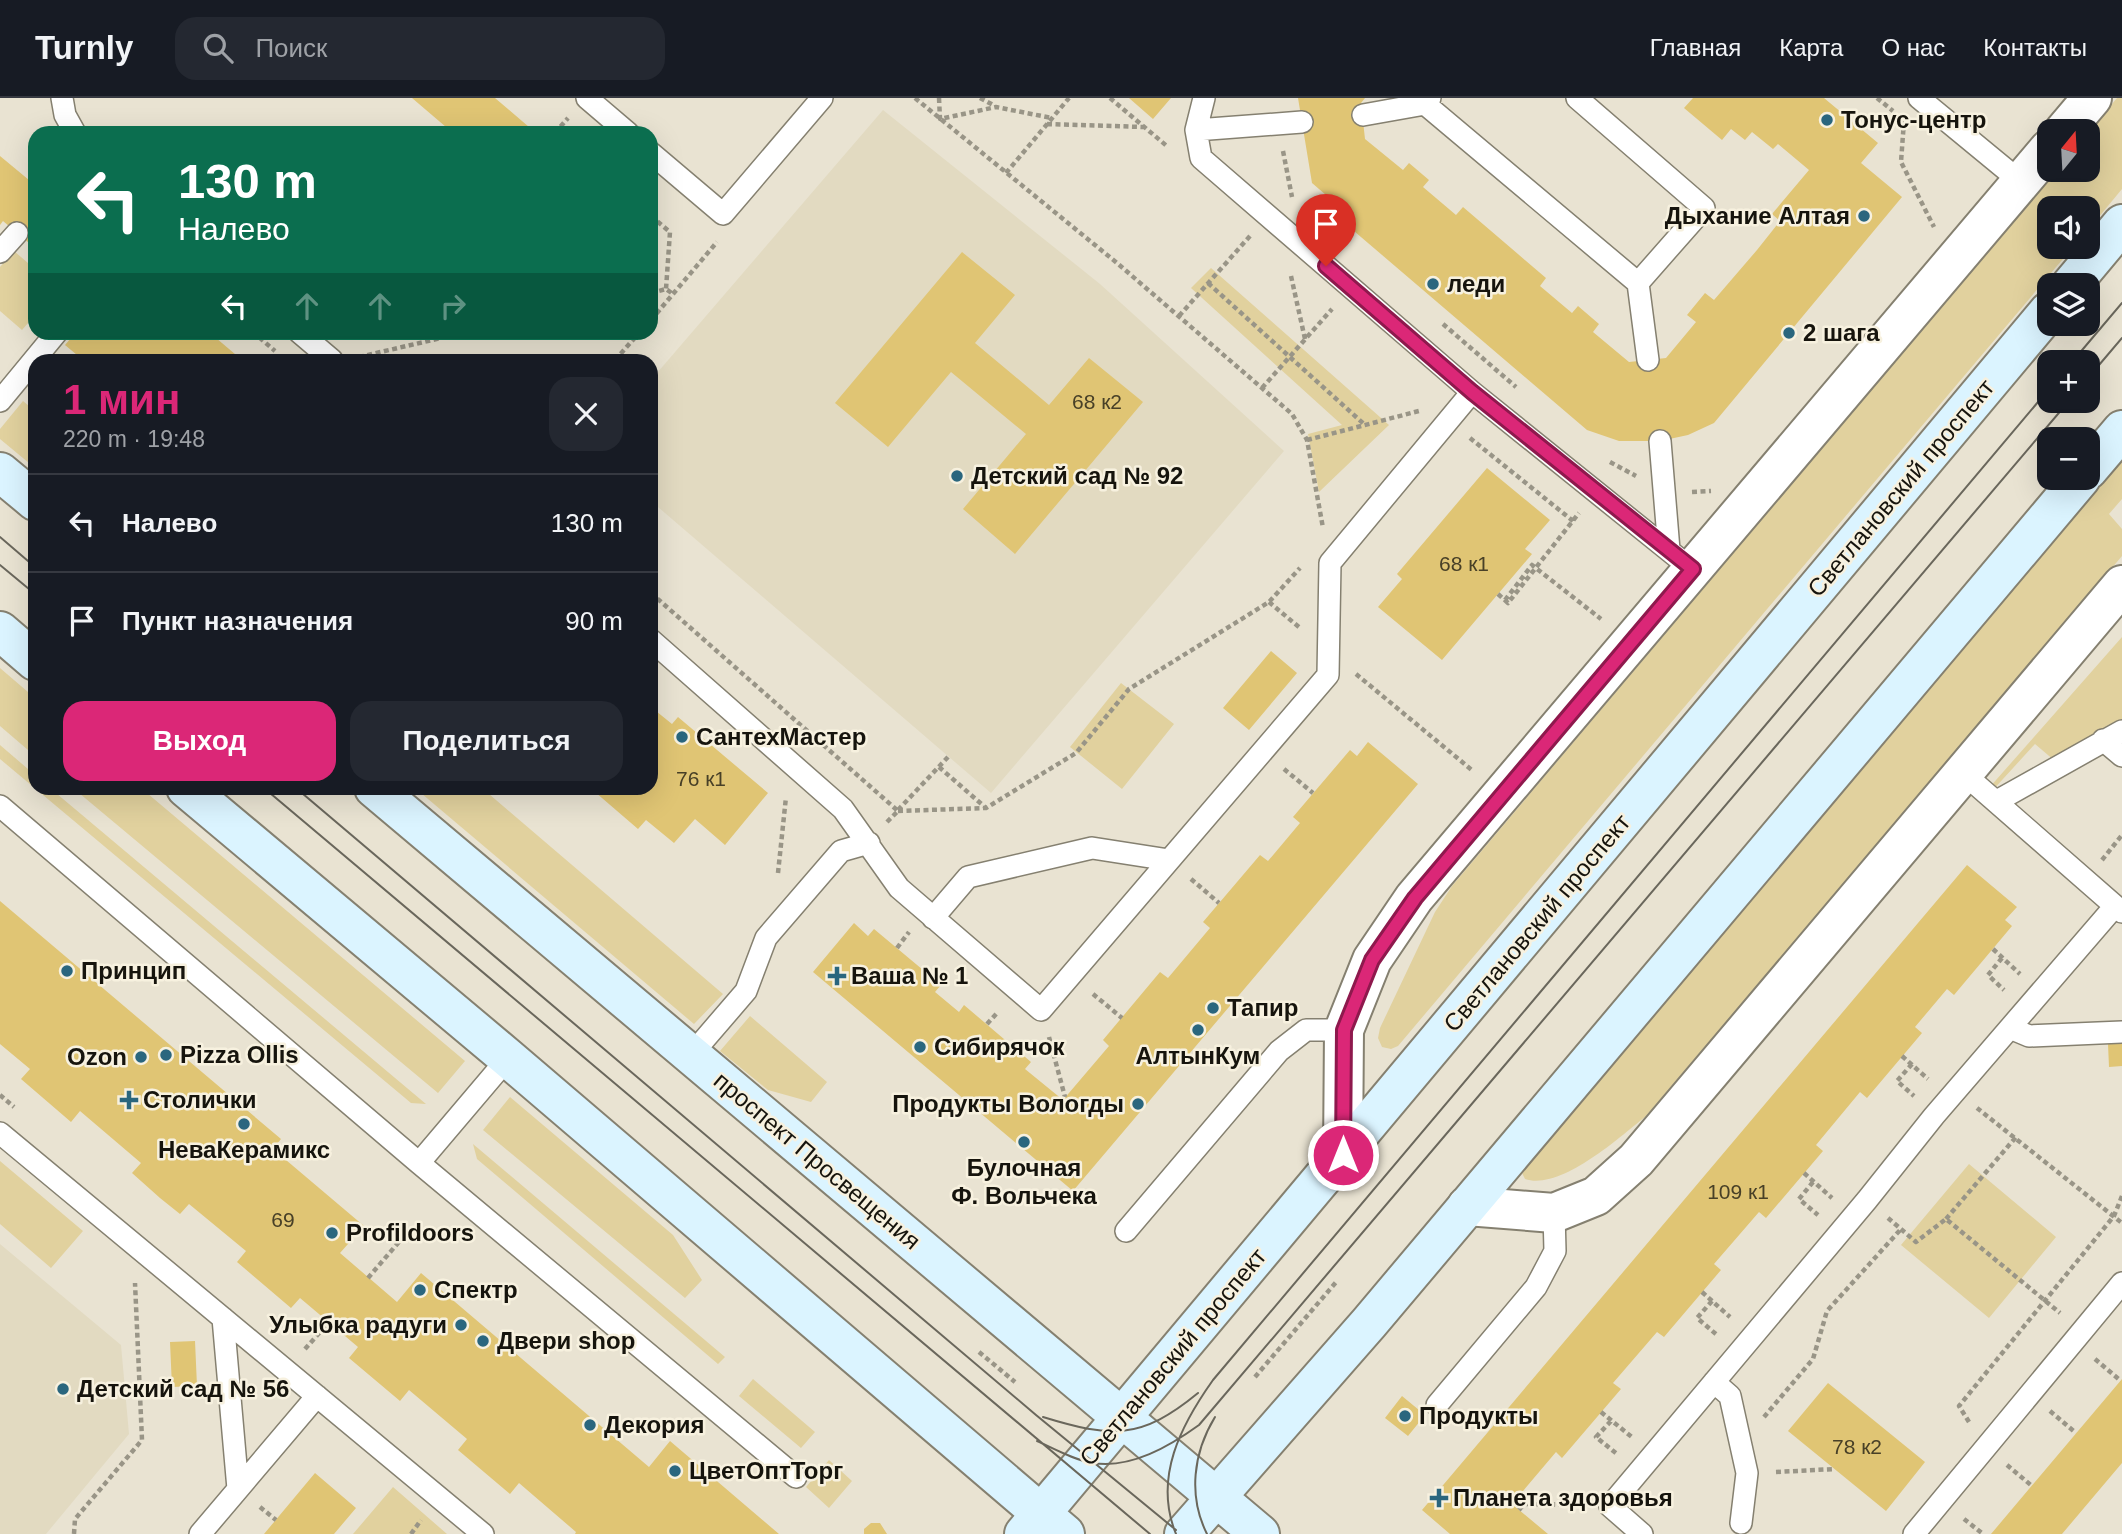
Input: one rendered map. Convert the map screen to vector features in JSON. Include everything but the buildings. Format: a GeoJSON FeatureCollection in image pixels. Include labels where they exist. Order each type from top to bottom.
{"type":"FeatureCollection","features":[{"type":"Feature","properties":{"kind":"main road"},"geometry":{"type":"LineString","coordinates":[[2081,273],[2122,224]]}},
{"type":"Feature","properties":{"kind":"main road","name":"Светлановский проспект"},"geometry":{"type":"LineString","coordinates":[[1043,1527],[1121,1418],[2037,325]]}},
{"type":"Feature","properties":{"kind":"main road"},"geometry":{"type":"LineString","coordinates":[[2100,456],[2122,430]]}},
{"type":"Feature","properties":{"kind":"main road"},"geometry":{"type":"LineString","coordinates":[[0,472],[28,495]]}},
{"type":"Feature","properties":{"kind":"main road"},"geometry":{"type":"LineString","coordinates":[[1184,1534],[1467,1206],[2071,490]]}},
{"type":"Feature","properties":{"kind":"main road"},"geometry":{"type":"LineString","coordinates":[[0,631],[28,655]]}},
{"type":"Feature","properties":{"kind":"main road"},"geometry":{"type":"LineString","coordinates":[[194,795],[508,1058],[1043,1527]]}},
{"type":"Feature","properties":{"kind":"main road","name":"проспект Просвещения"},"geometry":{"type":"LineString","coordinates":[[382,795],[1261,1534]]}},
{"type":"Feature","properties":{"kind":"street"},"geometry":{"type":"LineString","coordinates":[[2074,119],[2092,98]]}},
{"type":"Feature","properties":{"kind":"street"},"geometry":{"type":"LineString","coordinates":[[1343,1155],[1344,1030],[1372,960],[1415,898],[1681,560],[2037,163]]}},
{"type":"Feature","properties":{"kind":"street"},"geometry":{"type":"LineString","coordinates":[[1467,1206],[1555,1213],[1596,1196],[1636,1160],[2122,585]]}},
{"type":"Feature","properties":{"kind":"lane"},"geometry":{"type":"LineString","coordinates":[[62,98],[65,115],[71,126]]}},
{"type":"Feature","properties":{"kind":"lane"},"geometry":{"type":"LineString","coordinates":[[587,98],[620,126]]}},
{"type":"Feature","properties":{"kind":"lane"},"geometry":{"type":"LineString","coordinates":[[658,158],[723,214],[822,98]]}},
{"type":"Feature","properties":{"kind":"lane"},"geometry":{"type":"LineString","coordinates":[[1204,98],[1196,130],[1201,158],[1472,392],[1681,560]]}},
{"type":"Feature","properties":{"kind":"lane"},"geometry":{"type":"LineString","coordinates":[[1577,98],[1703,208],[1638,283]]}},
{"type":"Feature","properties":{"kind":"lane"},"geometry":{"type":"LineString","coordinates":[[1363,116],[1427,101],[1638,283],[1648,360]]}},
{"type":"Feature","properties":{"kind":"lane"},"geometry":{"type":"LineString","coordinates":[[1912,104],[2021,182]]}},
{"type":"Feature","properties":{"kind":"lane"},"geometry":{"type":"LineString","coordinates":[[1196,130],[1302,122]]}},
{"type":"Feature","properties":{"kind":"lane"},"geometry":{"type":"LineString","coordinates":[[0,252],[17,233]]}},
{"type":"Feature","properties":{"kind":"lane"},"geometry":{"type":"LineString","coordinates":[[39,354],[50,340]]}},
{"type":"Feature","properties":{"kind":"lane"},"geometry":{"type":"LineString","coordinates":[[308,340],[325,354]]}},
{"type":"Feature","properties":{"kind":"lane"},"geometry":{"type":"LineString","coordinates":[[0,401],[28,367]]}},
{"type":"Feature","properties":{"kind":"lane"},"geometry":{"type":"LineString","coordinates":[[658,646],[843,810],[899,888],[1041,1010],[1328,675],[1330,563],[1472,392]]}},
{"type":"Feature","properties":{"kind":"lane"},"geometry":{"type":"LineString","coordinates":[[1660,441],[1664,486],[1681,560]]}},
{"type":"Feature","properties":{"kind":"lane"},"geometry":{"type":"LineString","coordinates":[[1997,801],[2112,735],[2122,756]]}},
{"type":"Feature","properties":{"kind":"lane"},"geometry":{"type":"LineString","coordinates":[[1642,1534],[1610,1506],[1861,1208],[1934,1116],[2040,992],[2119,909],[1963,773]]}},
{"type":"Feature","properties":{"kind":"lane"},"geometry":{"type":"LineString","coordinates":[[0,806],[419,1163],[796,1477]]}},
{"type":"Feature","properties":{"kind":"lane"},"geometry":{"type":"LineString","coordinates":[[691,1055],[746,991],[765,938],[841,851],[869,843]]}},
{"type":"Feature","properties":{"kind":"lane"},"geometry":{"type":"LineString","coordinates":[[933,918],[968,877],[1092,848],[1169,860]]}},
{"type":"Feature","properties":{"kind":"lane"},"geometry":{"type":"LineString","coordinates":[[2010,1028],[2029,1037],[2122,1032]]}},
{"type":"Feature","properties":{"kind":"lane"},"geometry":{"type":"LineString","coordinates":[[1126,1231],[1279,1051],[1306,1030],[1344,1030]]}},
{"type":"Feature","properties":{"kind":"lane"},"geometry":{"type":"LineString","coordinates":[[419,1163],[508,1058]]}},
{"type":"Feature","properties":{"kind":"lane"},"geometry":{"type":"LineString","coordinates":[[0,1133],[483,1534]]}},
{"type":"Feature","properties":{"kind":"lane"},"geometry":{"type":"LineString","coordinates":[[1437,1405],[1536,1287],[1555,1251],[1555,1213]]}},
{"type":"Feature","properties":{"kind":"lane"},"geometry":{"type":"LineString","coordinates":[[1914,1534],[2122,1283]]}},
{"type":"Feature","properties":{"kind":"lane"},"geometry":{"type":"LineString","coordinates":[[223,1318],[239,1489]]}},
{"type":"Feature","properties":{"kind":"lane"},"geometry":{"type":"LineString","coordinates":[[1714,1382],[1730,1396],[1747,1474],[1742,1531]]}},
{"type":"Feature","properties":{"kind":"lane"},"geometry":{"type":"LineString","coordinates":[[200,1534],[317,1396]]}},
{"type":"Feature","properties":{"kind":"path"},"geometry":{"type":"LineString","coordinates":[[915,98],[1179,316],[1292,414],[1307,440],[1330,563]]}},
{"type":"Feature","properties":{"kind":"path"},"geometry":{"type":"LineString","coordinates":[[939,98],[940,119]]}},
{"type":"Feature","properties":{"kind":"path"},"geometry":{"type":"LineString","coordinates":[[980,98],[996,107],[1052,118]]}},
{"type":"Feature","properties":{"kind":"path"},"geometry":{"type":"LineString","coordinates":[[1006,173],[1069,98]]}},
{"type":"Feature","properties":{"kind":"path"},"geometry":{"type":"LineString","coordinates":[[1110,98],[1174,151]]}},
{"type":"Feature","properties":{"kind":"path"},"geometry":{"type":"LineString","coordinates":[[1912,104],[1901,162],[1936,231]]}},
{"type":"Feature","properties":{"kind":"path"},"geometry":{"type":"LineString","coordinates":[[940,119],[996,107]]}},
{"type":"Feature","properties":{"kind":"path"},"geometry":{"type":"LineString","coordinates":[[1279,123],[1290,195],[1300,204]]}},
{"type":"Feature","properties":{"kind":"path"},"geometry":{"type":"LineString","coordinates":[[1046,124],[1145,127]]}},
{"type":"Feature","properties":{"kind":"path"},"geometry":{"type":"LineString","coordinates":[[658,222],[670,232],[666,289]]}},
{"type":"Feature","properties":{"kind":"path"},"geometry":{"type":"LineString","coordinates":[[1179,316],[1252,234]]}},
{"type":"Feature","properties":{"kind":"path"},"geometry":{"type":"LineString","coordinates":[[1290,272],[1305,340]]}},
{"type":"Feature","properties":{"kind":"path"},"geometry":{"type":"LineString","coordinates":[[1208,283],[1365,425]]}},
{"type":"Feature","properties":{"kind":"path"},"geometry":{"type":"LineString","coordinates":[[658,291],[666,289]]}},
{"type":"Feature","properties":{"kind":"path"},"geometry":{"type":"LineString","coordinates":[[666,289],[673,294]]}},
{"type":"Feature","properties":{"kind":"path"},"geometry":{"type":"LineString","coordinates":[[1262,388],[1337,304]]}},
{"type":"Feature","properties":{"kind":"path"},"geometry":{"type":"LineString","coordinates":[[1438,320],[1522,391]]}},
{"type":"Feature","properties":{"kind":"path"},"geometry":{"type":"LineString","coordinates":[[262,340],[278,354]]}},
{"type":"Feature","properties":{"kind":"path"},"geometry":{"type":"LineString","coordinates":[[372,354],[430,340]]}},
{"type":"Feature","properties":{"kind":"path"},"geometry":{"type":"LineString","coordinates":[[620,354],[633,340]]}},
{"type":"Feature","properties":{"kind":"path"},"geometry":{"type":"LineString","coordinates":[[1307,440],[1431,408]]}},
{"type":"Feature","properties":{"kind":"path"},"geometry":{"type":"LineString","coordinates":[[1496,458],[1573,521]]}},
{"type":"Feature","properties":{"kind":"path"},"geometry":{"type":"LineString","coordinates":[[1607,460],[1629,474],[1664,486],[1688,492],[1717,491]]}},
{"type":"Feature","properties":{"kind":"path"},"geometry":{"type":"LineString","coordinates":[[1536,567],[1597,491]]}},
{"type":"Feature","properties":{"kind":"path"},"geometry":{"type":"LineString","coordinates":[[1498,594],[1505,600],[1532,565],[1608,624]]}},
{"type":"Feature","properties":{"kind":"path"},"geometry":{"type":"LineString","coordinates":[[658,599],[898,811],[986,808],[1076,753],[1129,689],[1269,602],[1301,566]]}},
{"type":"Feature","properties":{"kind":"path"},"geometry":{"type":"LineString","coordinates":[[1269,602],[1479,776]]}},
{"type":"Feature","properties":{"kind":"path"},"geometry":{"type":"LineString","coordinates":[[1262,751],[1313,793]]}},
{"type":"Feature","properties":{"kind":"path"},"geometry":{"type":"LineString","coordinates":[[869,843],[948,757]]}},
{"type":"Feature","properties":{"kind":"path"},"geometry":{"type":"LineString","coordinates":[[939,767],[986,808]]}},
{"type":"Feature","properties":{"kind":"path"},"geometry":{"type":"LineString","coordinates":[[778,873],[787,790]]}},
{"type":"Feature","properties":{"kind":"path"},"geometry":{"type":"LineString","coordinates":[[1169,860],[1219,903]]}},
{"type":"Feature","properties":{"kind":"path"},"geometry":{"type":"LineString","coordinates":[[1993,949],[2040,992]]}},
{"type":"Feature","properties":{"kind":"path"},"geometry":{"type":"LineString","coordinates":[[2003,958],[1988,975],[2025,1010]]}},
{"type":"Feature","properties":{"kind":"path"},"geometry":{"type":"LineString","coordinates":[[1071,975],[1122,1018]]}},
{"type":"Feature","properties":{"kind":"path"},"geometry":{"type":"LineString","coordinates":[[1041,1010],[1065,1097]]}},
{"type":"Feature","properties":{"kind":"path"},"geometry":{"type":"LineString","coordinates":[[1912,1064],[1897,1081],[1934,1116]]}},
{"type":"Feature","properties":{"kind":"path"},"geometry":{"type":"LineString","coordinates":[[1955,1092],[2122,1223]]}},
{"type":"Feature","properties":{"kind":"path"},"geometry":{"type":"LineString","coordinates":[[1804,1173],[1813,1182],[1900,1229],[1916,1242],[1946,1219],[2016,1138]]}},
{"type":"Feature","properties":{"kind":"path"},"geometry":{"type":"LineString","coordinates":[[1813,1182],[1799,1199],[1839,1233]]}},
{"type":"Feature","properties":{"kind":"path"},"geometry":{"type":"LineString","coordinates":[[1986,1447],[1959,1406],[2114,1216],[2122,1196]]}},
{"type":"Feature","properties":{"kind":"path"},"geometry":{"type":"LineString","coordinates":[[1946,1219],[2083,1330]]}},
{"type":"Feature","properties":{"kind":"path"},"geometry":{"type":"LineString","coordinates":[[368,1278],[410,1229]]}},
{"type":"Feature","properties":{"kind":"path"},"geometry":{"type":"LineString","coordinates":[[1741,1444],[1813,1359],[1827,1311],[1900,1229]]}},
{"type":"Feature","properties":{"kind":"path"},"geometry":{"type":"LineString","coordinates":[[74,1534],[75,1519],[142,1440],[135,1267],[142,1251]]}},
{"type":"Feature","properties":{"kind":"path"},"geometry":{"type":"LineString","coordinates":[[1255,1377],[1336,1281]]}},
{"type":"Feature","properties":{"kind":"path"},"geometry":{"type":"LineString","coordinates":[[1702,1292],[1753,1336]]}},
{"type":"Feature","properties":{"kind":"path"},"geometry":{"type":"LineString","coordinates":[[1712,1301],[1697,1318],[1738,1353]]}},
{"type":"Feature","properties":{"kind":"path"},"geometry":{"type":"LineString","coordinates":[[979,1352],[1015,1382]]}},
{"type":"Feature","properties":{"kind":"path"},"geometry":{"type":"LineString","coordinates":[[1601,1412],[1654,1455]]}},
{"type":"Feature","properties":{"kind":"path"},"geometry":{"type":"LineString","coordinates":[[1611,1420],[1597,1437],[1640,1472]]}},
{"type":"Feature","properties":{"kind":"path"},"geometry":{"type":"LineString","coordinates":[[1747,1474],[1835,1469]]}},
{"type":"Feature","properties":{"kind":"path"},"geometry":{"type":"LineString","coordinates":[[1519,1510],[1524,1504],[1610,1506]]}},
{"type":"Feature","properties":{"kind":"shaded area"},"geometry":{"type":"Polygon","coordinates":[[[2117,98],[2122,98],[2122,189],[2100,216],[2100,196],[2037,196],[2037,259],[2063,259],[2051,273],[2037,273],[2037,290],[1398,1046],[1391,1049],[1382,1047],[1378,1038],[1380,1028],[1435,912],[1452,886],[2047,182],[2100,182],[2100,119],[2117,98]]]}},
{"type":"Feature","properties":{"kind":"shaded area","name":"Детский сад № 92"},"geometry":{"type":"Polygon","coordinates":[[[883,110],[1100,284],[1284,451],[991,793],[658,507],[658,372],[883,110]]]}},
{"type":"Feature","properties":{"kind":"shaded area"},"geometry":{"type":"Polygon","coordinates":[[[14,251],[28,263],[28,323],[22,330],[0,311],[0,267],[14,251]]]}},
{"type":"Feature","properties":{"kind":"shaded area"},"geometry":{"type":"Polygon","coordinates":[[[1211,268],[1389,425],[1319,492],[1308,434],[1342,425],[1191,288],[1211,268]]]}},
{"type":"Feature","properties":{"kind":"shaded area"},"geometry":{"type":"Polygon","coordinates":[[[23,401],[28,405],[28,462],[0,439],[0,429],[23,401]]]}},
{"type":"Feature","properties":{"kind":"shaded area"},"geometry":{"type":"Polygon","coordinates":[[[2122,459],[2122,499],[2109,514],[2122,529],[2122,556],[1646,1116],[1605,1149],[1572,1170],[1539,1181],[1525,1179],[1521,1171],[1528,1162],[2096,490],[2100,490],[2100,485],[2122,459]]]}},
{"type":"Feature","properties":{"kind":"shaded area"},"geometry":{"type":"Polygon","coordinates":[[[2122,637],[2122,726],[2055,761],[2035,744],[1992,791],[1989,788],[2122,637]]]}},
{"type":"Feature","properties":{"kind":"shaded area"},"geometry":{"type":"Polygon","coordinates":[[[0,668],[28,692],[28,750],[0,726],[0,668]]]}},
{"type":"Feature","properties":{"kind":"shaded area"},"geometry":{"type":"Polygon","coordinates":[[[1121,683],[1174,724],[1122,789],[1070,747],[1121,683]]]}},
{"type":"Feature","properties":{"kind":"shaded area"},"geometry":{"type":"Polygon","coordinates":[[[0,745],[28,769],[28,782],[0,759],[0,745]]]}},
{"type":"Feature","properties":{"kind":"shaded area"},"geometry":{"type":"Polygon","coordinates":[[[43,795],[58,795],[426,1104],[411,1103],[43,795]]]}},
{"type":"Feature","properties":{"kind":"shaded area"},"geometry":{"type":"Polygon","coordinates":[[[81,795],[149,795],[465,1061],[438,1093],[81,795]]]}},
{"type":"Feature","properties":{"kind":"shaded area"},"geometry":{"type":"Polygon","coordinates":[[[423,795],[490,795],[723,994],[694,1024],[423,795]]]}},
{"type":"Feature","properties":{"kind":"shaded area"},"geometry":{"type":"Polygon","coordinates":[[[750,1016],[827,1082],[811,1102],[768,1090],[720,1051],[750,1016]]]}},
{"type":"Feature","properties":{"kind":"shaded area"},"geometry":{"type":"Polygon","coordinates":[[[510,1097],[673,1235],[702,1280],[685,1298],[483,1130],[510,1097]]]}},
{"type":"Feature","properties":{"kind":"shaded area"},"geometry":{"type":"Polygon","coordinates":[[[473,1144],[725,1357],[718,1364],[477,1159],[473,1144]]]}},
{"type":"Feature","properties":{"kind":"shaded area"},"geometry":{"type":"Polygon","coordinates":[[[0,1161],[83,1231],[51,1268],[0,1224],[0,1161]]]}},
{"type":"Feature","properties":{"kind":"shaded area"},"geometry":{"type":"Polygon","coordinates":[[[1969,1164],[2056,1237],[1989,1318],[1901,1245],[1969,1164]]]}},
{"type":"Feature","properties":{"kind":"shaded area","name":"Детский сад № 56"},"geometry":{"type":"Polygon","coordinates":[[[0,1244],[121,1345],[129,1434],[46,1534],[0,1534],[0,1244]]]}},
{"type":"Feature","properties":{"kind":"shaded area"},"geometry":{"type":"Polygon","coordinates":[[[753,1379],[815,1432],[801,1448],[739,1396],[753,1379]]]}},
{"type":"Feature","properties":{"kind":"shaded area"},"geometry":{"type":"Polygon","coordinates":[[[829,1460],[852,1481],[829,1508],[806,1487],[829,1460]]]}},
{"type":"Feature","properties":{"kind":"shaded area"},"geometry":{"type":"Polygon","coordinates":[[[393,1487],[447,1534],[353,1534],[393,1487]]]}},
{"type":"Feature","properties":{"kind":"tram line"},"geometry":{"type":"LineString","coordinates":[[2082,350],[2122,303]]}},
{"type":"Feature","properties":{"kind":"tram line"},"geometry":{"type":"LineString","coordinates":[[2100,364],[2122,338]]}},
{"type":"Feature","properties":{"kind":"tram line"},"geometry":{"type":"LineString","coordinates":[[1176,1534],[1170,1513],[1169,1473],[1181,1434],[1213,1380],[2037,403]]}},
{"type":"Feature","properties":{"kind":"tram line"},"geometry":{"type":"LineString","coordinates":[[1037,1441],[1086,1462],[1122,1463],[1163,1448],[1199,1425],[2059,413]]}},
{"type":"Feature","properties":{"kind":"tram line"},"geometry":{"type":"LineString","coordinates":[[0,537],[28,561]]}},
{"type":"Feature","properties":{"kind":"tram line"},"geometry":{"type":"LineString","coordinates":[[0,565],[28,588]]}},
{"type":"Feature","properties":{"kind":"tram line"},"geometry":{"type":"LineString","coordinates":[[272,795],[1150,1534]]}},
{"type":"Feature","properties":{"kind":"tram line"},"geometry":{"type":"LineString","coordinates":[[304,795],[1036,1415],[1176,1530]]}},
{"type":"Feature","properties":{"kind":"tram line"},"geometry":{"type":"LineString","coordinates":[[1043,1417],[1088,1429],[1125,1430],[1159,1420],[1198,1393]]}},
{"type":"Feature","properties":{"kind":"tram line"},"geometry":{"type":"LineString","coordinates":[[1207,1534],[1197,1505],[1196,1475],[1202,1445],[1215,1417]]}},
{"type":"Feature","properties":{"kind":"place","name":"Тонус-центр"},"geometry":{"type":"Point","coordinates":[1827,120]}},
{"type":"Feature","properties":{"kind":"place","name":"Дыхание Алтая"},"geometry":{"type":"Point","coordinates":[1864,216]}},
{"type":"Feature","properties":{"kind":"place","name":"леди"},"geometry":{"type":"Point","coordinates":[1433,284]}},
{"type":"Feature","properties":{"kind":"place","name":"2 шага"},"geometry":{"type":"Point","coordinates":[1789,333]}},
{"type":"Feature","properties":{"kind":"place","name":"Детский сад № 92"},"geometry":{"type":"Point","coordinates":[957,476]}},
{"type":"Feature","properties":{"kind":"place","name":"СантехМастер"},"geometry":{"type":"Point","coordinates":[682,737]}},
{"type":"Feature","properties":{"kind":"place","name":"Принцип"},"geometry":{"type":"Point","coordinates":[67,971]}},
{"type":"Feature","properties":{"kind":"place","name":"Ваша № 1"},"geometry":{"type":"Point","coordinates":[837,976]}},
{"type":"Feature","properties":{"kind":"place","name":"Тапир"},"geometry":{"type":"Point","coordinates":[1213,1008]}},
{"type":"Feature","properties":{"kind":"place","name":"АлтынКум"},"geometry":{"type":"Point","coordinates":[1198,1030]}},
{"type":"Feature","properties":{"kind":"place","name":"Сибирячок"},"geometry":{"type":"Point","coordinates":[920,1047]}},
{"type":"Feature","properties":{"kind":"place","name":"Pizza Ollis"},"geometry":{"type":"Point","coordinates":[166,1055]}},
{"type":"Feature","properties":{"kind":"place","name":"Ozon"},"geometry":{"type":"Point","coordinates":[141,1057]}},
{"type":"Feature","properties":{"kind":"place","name":"Столички"},"geometry":{"type":"Point","coordinates":[129,1100]}},
{"type":"Feature","properties":{"kind":"place","name":"Продукты Вологды"},"geometry":{"type":"Point","coordinates":[1138,1104]}},
{"type":"Feature","properties":{"kind":"place","name":"НеваКерамикс"},"geometry":{"type":"Point","coordinates":[244,1124]}},
{"type":"Feature","properties":{"kind":"place","name":"Булочная Ф. Вольчека"},"geometry":{"type":"Point","coordinates":[1024,1142]}},
{"type":"Feature","properties":{"kind":"place","name":"Profildoors"},"geometry":{"type":"Point","coordinates":[332,1233]}},
{"type":"Feature","properties":{"kind":"place","name":"Спектр"},"geometry":{"type":"Point","coordinates":[420,1290]}},
{"type":"Feature","properties":{"kind":"place","name":"Улыбка радуги"},"geometry":{"type":"Point","coordinates":[461,1325]}},
{"type":"Feature","properties":{"kind":"place","name":"Двери shop"},"geometry":{"type":"Point","coordinates":[483,1341]}},
{"type":"Feature","properties":{"kind":"place","name":"Детский сад № 56"},"geometry":{"type":"Point","coordinates":[63,1389]}},
{"type":"Feature","properties":{"kind":"place","name":"Продукты"},"geometry":{"type":"Point","coordinates":[1405,1416]}},
{"type":"Feature","properties":{"kind":"place","name":"Декория"},"geometry":{"type":"Point","coordinates":[590,1425]}},
{"type":"Feature","properties":{"kind":"place","name":"ЦветОптТорг"},"geometry":{"type":"Point","coordinates":[675,1471]}},
{"type":"Feature","properties":{"kind":"place","name":"Планета здоровья"},"geometry":{"type":"Point","coordinates":[1439,1498]}},
{"type":"Feature","properties":{"kind":"route"},"geometry":{"type":"LineString","coordinates":[[1326,266],[1472,392],[1693,569],[1415,898],[1372,960],[1344,1030],[1343,1155]]}}]}
